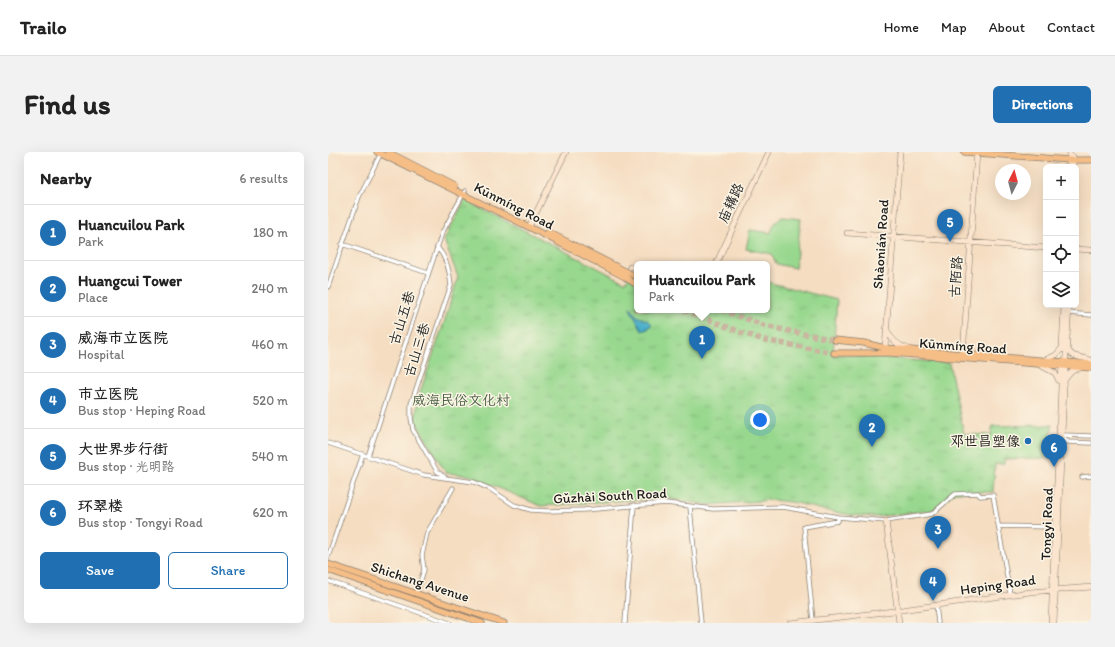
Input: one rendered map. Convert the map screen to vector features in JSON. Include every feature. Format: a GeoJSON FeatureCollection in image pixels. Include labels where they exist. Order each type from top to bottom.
{"type":"FeatureCollection","features":[{"type":"Feature","properties":{"kind":"main road","name":"Kūnmíng Road"},"geometry":{"type":"LineString","coordinates":[[380,152],[634,276]]}},
{"type":"Feature","properties":{"kind":"main road","name":"Kūnmíng Road"},"geometry":{"type":"LineString","coordinates":[[388,152],[464,193]]}},
{"type":"Feature","properties":{"kind":"main road"},"geometry":{"type":"LineString","coordinates":[[964,152],[1071,156],[1091,160]]}},
{"type":"Feature","properties":{"kind":"main road"},"geometry":{"type":"LineString","coordinates":[[1003,152],[1091,157]]}},
{"type":"Feature","properties":{"kind":"main road","name":"Kūnmíng Road"},"geometry":{"type":"LineString","coordinates":[[530,225],[634,283]]}},
{"type":"Feature","properties":{"kind":"main road","name":"Kūnmíng Road"},"geometry":{"type":"LineString","coordinates":[[835,340],[864,343],[885,348],[963,354],[1091,368]]}},
{"type":"Feature","properties":{"kind":"main road"},"geometry":{"type":"LineString","coordinates":[[862,353],[860,348],[864,343]]}},
{"type":"Feature","properties":{"kind":"main road","name":"Kūnmíng Road"},"geometry":{"type":"LineString","coordinates":[[834,352],[1042,362]]}},
{"type":"Feature","properties":{"kind":"main road","name":"Kūnmíng Road"},"geometry":{"type":"LineString","coordinates":[[1063,364],[1091,364]]}},
{"type":"Feature","properties":{"kind":"main road","name":"Shichang Avenue"},"geometry":{"type":"LineString","coordinates":[[328,564],[504,623]]}},
{"type":"Feature","properties":{"kind":"main road","name":"Shichang Avenue"},"geometry":{"type":"LineString","coordinates":[[329,572],[482,623]]}},
{"type":"Feature","properties":{"kind":"street"},"geometry":{"type":"LineString","coordinates":[[328,287],[359,197],[380,152]]}},
{"type":"Feature","properties":{"kind":"street"},"geometry":{"type":"LineString","coordinates":[[530,225],[566,152]]}},
{"type":"Feature","properties":{"kind":"street","name":"庙耩路"},"geometry":{"type":"LineString","coordinates":[[717,261],[769,152]]}},
{"type":"Feature","properties":{"kind":"street","name":"Shàonián Road"},"geometry":{"type":"LineString","coordinates":[[885,348],[900,152]]}},
{"type":"Feature","properties":{"kind":"street","name":"古陌路"},"geometry":{"type":"LineString","coordinates":[[963,354],[977,153]]}},
{"type":"Feature","properties":{"kind":"street","name":"古山五巷"},"geometry":{"type":"LineString","coordinates":[[328,557],[366,455],[442,232],[464,193]]}},
{"type":"Feature","properties":{"kind":"street"},"geometry":{"type":"LineString","coordinates":[[847,233],[1043,248]]}},
{"type":"Feature","properties":{"kind":"street"},"geometry":{"type":"LineString","coordinates":[[342,244],[428,273]]}},
{"type":"Feature","properties":{"kind":"street","name":"古山三巷"},"geometry":{"type":"LineString","coordinates":[[437,247],[442,253],[451,276],[451,284],[411,404],[411,418],[416,434],[437,471],[446,477]]}},
{"type":"Feature","properties":{"kind":"street"},"geometry":{"type":"LineString","coordinates":[[1079,249],[1091,250]]}},
{"type":"Feature","properties":{"kind":"street","name":"Tongyi Road"},"geometry":{"type":"LineString","coordinates":[[1054,623],[1064,308]]}},
{"type":"Feature","properties":{"kind":"street","name":"Tongyi Road"},"geometry":{"type":"LineString","coordinates":[[1063,364],[1067,342],[1069,308]]}},
{"type":"Feature","properties":{"kind":"street"},"geometry":{"type":"LineString","coordinates":[[1068,313],[1091,315]]}},
{"type":"Feature","properties":{"kind":"street"},"geometry":{"type":"LineString","coordinates":[[886,328],[890,338],[903,347],[912,350]]}},
{"type":"Feature","properties":{"kind":"street"},"geometry":{"type":"LineString","coordinates":[[864,343],[880,343],[884,341],[886,337]]}},
{"type":"Feature","properties":{"kind":"street"},"geometry":{"type":"LineString","coordinates":[[1067,342],[1068,350],[1073,356],[1091,360]]}},
{"type":"Feature","properties":{"kind":"street"},"geometry":{"type":"LineString","coordinates":[[1063,346],[1056,355],[1042,362],[1062,381],[1072,371],[1082,367]]}},
{"type":"Feature","properties":{"kind":"street"},"geometry":{"type":"LineString","coordinates":[[885,348],[886,351],[891,354]]}},
{"type":"Feature","properties":{"kind":"street","name":"Tongyi Road"},"geometry":{"type":"LineString","coordinates":[[1057,527],[1062,435],[1062,381]]}},
{"type":"Feature","properties":{"kind":"street"},"geometry":{"type":"LineString","coordinates":[[1062,435],[1091,436]]}},
{"type":"Feature","properties":{"kind":"street"},"geometry":{"type":"LineString","coordinates":[[1062,435],[1068,442],[1091,443]]}},
{"type":"Feature","properties":{"kind":"street"},"geometry":{"type":"LineString","coordinates":[[1051,440],[1057,440]]}},
{"type":"Feature","properties":{"kind":"street","name":"Gǔzhài South Road"},"geometry":{"type":"LineString","coordinates":[[328,442],[424,475],[474,482],[490,489],[514,505],[531,510],[584,510],[666,503],[714,509],[783,507],[838,516],[886,521],[932,514],[955,494],[978,493],[980,496],[993,495],[999,526]]}},
{"type":"Feature","properties":{"kind":"street"},"geometry":{"type":"LineString","coordinates":[[1082,477],[1091,476]]}},
{"type":"Feature","properties":{"kind":"street"},"geometry":{"type":"LineString","coordinates":[[416,594],[424,570],[422,555],[427,533],[453,488]]}},
{"type":"Feature","properties":{"kind":"street"},"geometry":{"type":"LineString","coordinates":[[625,623],[634,505]]}},
{"type":"Feature","properties":{"kind":"street"},"geometry":{"type":"LineString","coordinates":[[690,507],[701,623]]}},
{"type":"Feature","properties":{"kind":"street"},"geometry":{"type":"LineString","coordinates":[[813,621],[804,527],[838,521],[838,516]]}},
{"type":"Feature","properties":{"kind":"street"},"geometry":{"type":"LineString","coordinates":[[886,521],[899,623]]}},
{"type":"Feature","properties":{"kind":"street"},"geometry":{"type":"LineString","coordinates":[[1010,594],[999,526],[1057,527]]}},
{"type":"Feature","properties":{"kind":"street"},"geometry":{"type":"LineString","coordinates":[[328,581],[450,623]]}},
{"type":"Feature","properties":{"kind":"street","name":"Heping Road"},"geometry":{"type":"LineString","coordinates":[[790,623],[936,605],[1010,594],[1091,587]]}},
{"type":"Feature","properties":{"kind":"street","name":"Tongyi Road"},"geometry":{"type":"LineString","coordinates":[[1050,623],[1055,589]]}},
{"type":"Feature","properties":{"kind":"street"},"geometry":{"type":"LineString","coordinates":[[936,605],[938,623]]}},
{"type":"Feature","properties":{"kind":"green space","name":"威海民俗文化村"},"geometry":{"type":"Polygon","coordinates":[[[465,200],[625,282],[634,271],[634,313],[770,313],[770,283],[837,300],[833,354],[949,363],[964,434],[991,435],[992,426],[1052,425],[1051,458],[1004,459],[1004,464],[995,464],[993,492],[955,492],[933,510],[875,517],[851,515],[797,503],[773,500],[709,505],[662,498],[541,506],[468,475],[446,473],[415,421],[418,398],[458,277],[444,240],[465,200]]]}},
{"type":"Feature","properties":{"kind":"green space"},"geometry":{"type":"Polygon","coordinates":[[[783,217],[801,219],[795,268],[776,264],[772,254],[746,249],[750,230],[771,233],[778,220],[783,217]]]}},
{"type":"Feature","properties":{"kind":"water"},"geometry":{"type":"Polygon","coordinates":[[[629,307],[636,315],[652,324],[648,329],[642,331],[629,307]]]}},
{"type":"Feature","properties":{"kind":"tunnel"},"geometry":{"type":"LineString","coordinates":[[692,313],[764,340],[834,353]]}},
{"type":"Feature","properties":{"kind":"tunnel"},"geometry":{"type":"LineString","coordinates":[[729,313],[769,327],[835,340]]}},
{"type":"Feature","properties":{"kind":"place","name":"大世界步行街"},"geometry":{"type":"Point","coordinates":[950,242]}},
{"type":"Feature","properties":{"kind":"place","name":"Huancuilou Park"},"geometry":{"type":"Point","coordinates":[702,359]}},
{"type":"Feature","properties":{"kind":"place","name":"邓世昌塑像"},"geometry":{"type":"Point","coordinates":[1028,441]}},
{"type":"Feature","properties":{"kind":"place","name":"Huangcui Tower"},"geometry":{"type":"Point","coordinates":[872,447]}},
{"type":"Feature","properties":{"kind":"place","name":"环翠楼"},"geometry":{"type":"Point","coordinates":[1054,467]}},
{"type":"Feature","properties":{"kind":"place","name":"威海市立医院"},"geometry":{"type":"Point","coordinates":[938,549]}},
{"type":"Feature","properties":{"kind":"place","name":"市立医院"},"geometry":{"type":"Point","coordinates":[933,601]}}]}
